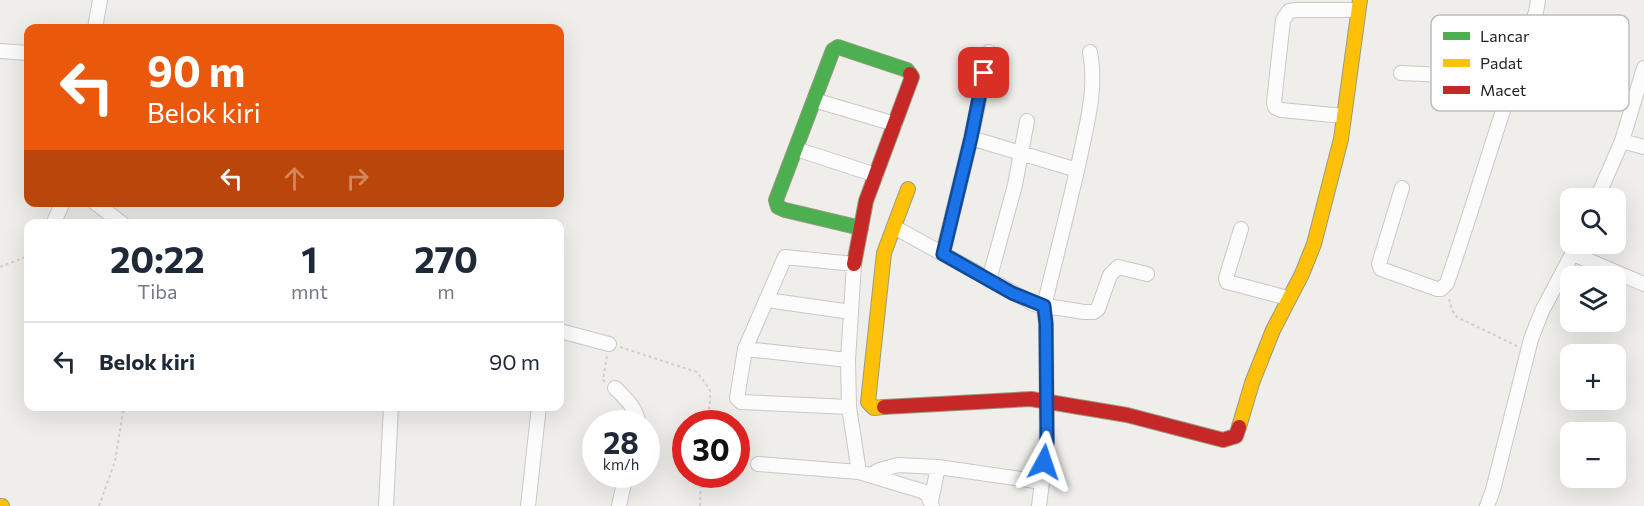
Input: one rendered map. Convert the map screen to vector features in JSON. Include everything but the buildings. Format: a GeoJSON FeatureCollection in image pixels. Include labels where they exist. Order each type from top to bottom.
{"type":"FeatureCollection","features":[{"type":"Feature","properties":{"kind":"street"},"geometry":{"type":"LineString","coordinates":[[96,24],[100,0]]}},
{"type":"Feature","properties":{"kind":"street"},"geometry":{"type":"LineString","coordinates":[[1535,15],[1538,0]]}},
{"type":"Feature","properties":{"kind":"street"},"geometry":{"type":"LineString","coordinates":[[908,189],[884,253],[869,405],[874,408],[1031,399],[1128,415],[1223,440],[1230,439],[1236,436],[1240,428],[1252,384],[1288,298],[1302,274],[1314,244],[1341,139],[1359,5],[1296,5],[1283,20],[1275,107],[1281,111],[1344,116]]}},
{"type":"Feature","properties":{"kind":"street"},"geometry":{"type":"LineString","coordinates":[[861,228],[785,210],[778,207],[776,200],[833,50],[838,47],[907,70],[912,77],[866,201],[861,228],[854,264],[848,360],[849,407],[865,474]]}},
{"type":"Feature","properties":{"kind":"street"},"geometry":{"type":"LineString","coordinates":[[0,51],[24,53]]}},
{"type":"Feature","properties":{"kind":"street"},"geometry":{"type":"LineString","coordinates":[[943,254],[971,138],[988,52]]}},
{"type":"Feature","properties":{"kind":"street"},"geometry":{"type":"LineString","coordinates":[[1039,506],[1047,442],[1044,306],[1092,99],[1094,68],[1090,52]]}},
{"type":"Feature","properties":{"kind":"street"},"geometry":{"type":"LineString","coordinates":[[1601,188],[1622,141],[1644,68]]}},
{"type":"Feature","properties":{"kind":"street"},"geometry":{"type":"LineString","coordinates":[[1401,73],[1431,74]]}},
{"type":"Feature","properties":{"kind":"street"},"geometry":{"type":"LineString","coordinates":[[814,100],[895,124]]}},
{"type":"Feature","properties":{"kind":"street"},"geometry":{"type":"LineString","coordinates":[[1402,188],[1379,264],[1381,269],[1437,289],[1444,287],[1479,190],[1503,111]]}},
{"type":"Feature","properties":{"kind":"street"},"geometry":{"type":"LineString","coordinates":[[989,280],[1015,185],[1027,121]]}},
{"type":"Feature","properties":{"kind":"street"},"geometry":{"type":"LineString","coordinates":[[971,138],[1021,151],[1077,170]]}},
{"type":"Feature","properties":{"kind":"street"},"geometry":{"type":"LineString","coordinates":[[1622,141],[1644,147]]}},
{"type":"Feature","properties":{"kind":"street"},"geometry":{"type":"LineString","coordinates":[[796,149],[876,175]]}},
{"type":"Feature","properties":{"kind":"street"},"geometry":{"type":"LineString","coordinates":[[101,207],[116,219]]}},
{"type":"Feature","properties":{"kind":"street"},"geometry":{"type":"LineString","coordinates":[[894,227],[1019,297],[1062,310],[1094,312],[1101,303],[1106,283],[1114,270],[1122,267],[1147,274]]}},
{"type":"Feature","properties":{"kind":"street"},"geometry":{"type":"LineString","coordinates":[[1240,229],[1226,278],[1227,282],[1288,298]]}},
{"type":"Feature","properties":{"kind":"street"},"geometry":{"type":"LineString","coordinates":[[1487,506],[1494,490],[1528,352],[1542,311],[1572,254]]}},
{"type":"Feature","properties":{"kind":"street"},"geometry":{"type":"LineString","coordinates":[[1585,254],[1644,284]]}},
{"type":"Feature","properties":{"kind":"street"},"geometry":{"type":"LineString","coordinates":[[849,407],[738,400],[745,349],[784,256],[854,264]]}},
{"type":"Feature","properties":{"kind":"street"},"geometry":{"type":"LineString","coordinates":[[767,300],[851,312]]}},
{"type":"Feature","properties":{"kind":"street"},"geometry":{"type":"LineString","coordinates":[[564,332],[609,344]]}},
{"type":"Feature","properties":{"kind":"street"},"geometry":{"type":"LineString","coordinates":[[745,349],[848,360]]}},
{"type":"Feature","properties":{"kind":"street"},"geometry":{"type":"LineString","coordinates":[[615,388],[634,410]]}},
{"type":"Feature","properties":{"kind":"street"},"geometry":{"type":"LineString","coordinates":[[386,506],[391,411]]}},
{"type":"Feature","properties":{"kind":"street"},"geometry":{"type":"LineString","coordinates":[[528,506],[538,411]]}},
{"type":"Feature","properties":{"kind":"street"},"geometry":{"type":"LineString","coordinates":[[758,464],[865,474],[914,487],[928,495],[931,503]]}},
{"type":"Feature","properties":{"kind":"street"},"geometry":{"type":"LineString","coordinates":[[865,474],[898,465],[938,467],[1042,482]]}},
{"type":"Feature","properties":{"kind":"street"},"geometry":{"type":"LineString","coordinates":[[931,503],[938,467]]}},
{"type":"Feature","properties":{"kind":"street"},"geometry":{"type":"LineString","coordinates":[[619,506],[623,488]]}},
{"type":"Feature","properties":{"kind":"path"},"geometry":{"type":"LineString","coordinates":[[0,267],[24,258]]}},
{"type":"Feature","properties":{"kind":"path"},"geometry":{"type":"LineString","coordinates":[[1444,287],[1452,310],[1457,317],[1528,352]]}},
{"type":"Feature","properties":{"kind":"path"},"geometry":{"type":"LineString","coordinates":[[615,388],[607,385],[603,380],[609,344],[697,372],[710,390],[709,410]]}},
{"type":"Feature","properties":{"kind":"path"},"geometry":{"type":"LineString","coordinates":[[99,506],[115,462],[123,411]]}},
{"type":"Feature","properties":{"kind":"path"},"geometry":{"type":"LineString","coordinates":[[700,506],[701,488]]}},
{"type":"Feature","properties":{"kind":"traffic: fast"},"geometry":{"type":"LineString","coordinates":[[861,228],[785,210],[778,207],[776,200],[833,50],[838,47],[907,70],[910,74]]}},
{"type":"Feature","properties":{"kind":"traffic: slow"},"geometry":{"type":"LineString","coordinates":[[1239,427],[1252,383],[1273,330],[1302,274],[1314,244],[1341,139],[1360,0]]}},
{"type":"Feature","properties":{"kind":"traffic: slow"},"geometry":{"type":"LineString","coordinates":[[884,407],[874,408],[868,402],[884,253],[908,189]]}},
{"type":"Feature","properties":{"kind":"traffic: jam"},"geometry":{"type":"LineString","coordinates":[[854,264],[866,201],[912,77],[910,74]]}},
{"type":"Feature","properties":{"kind":"traffic: jam"},"geometry":{"type":"LineString","coordinates":[[884,407],[1031,399],[1127,415],[1223,440],[1236,436],[1239,427]]}},
{"type":"Feature","properties":{"kind":"route"},"geometry":{"type":"LineString","coordinates":[[984,73],[943,254],[1012,293],[1034,304],[1044,306],[1047,442],[1044,462]]}}]}
